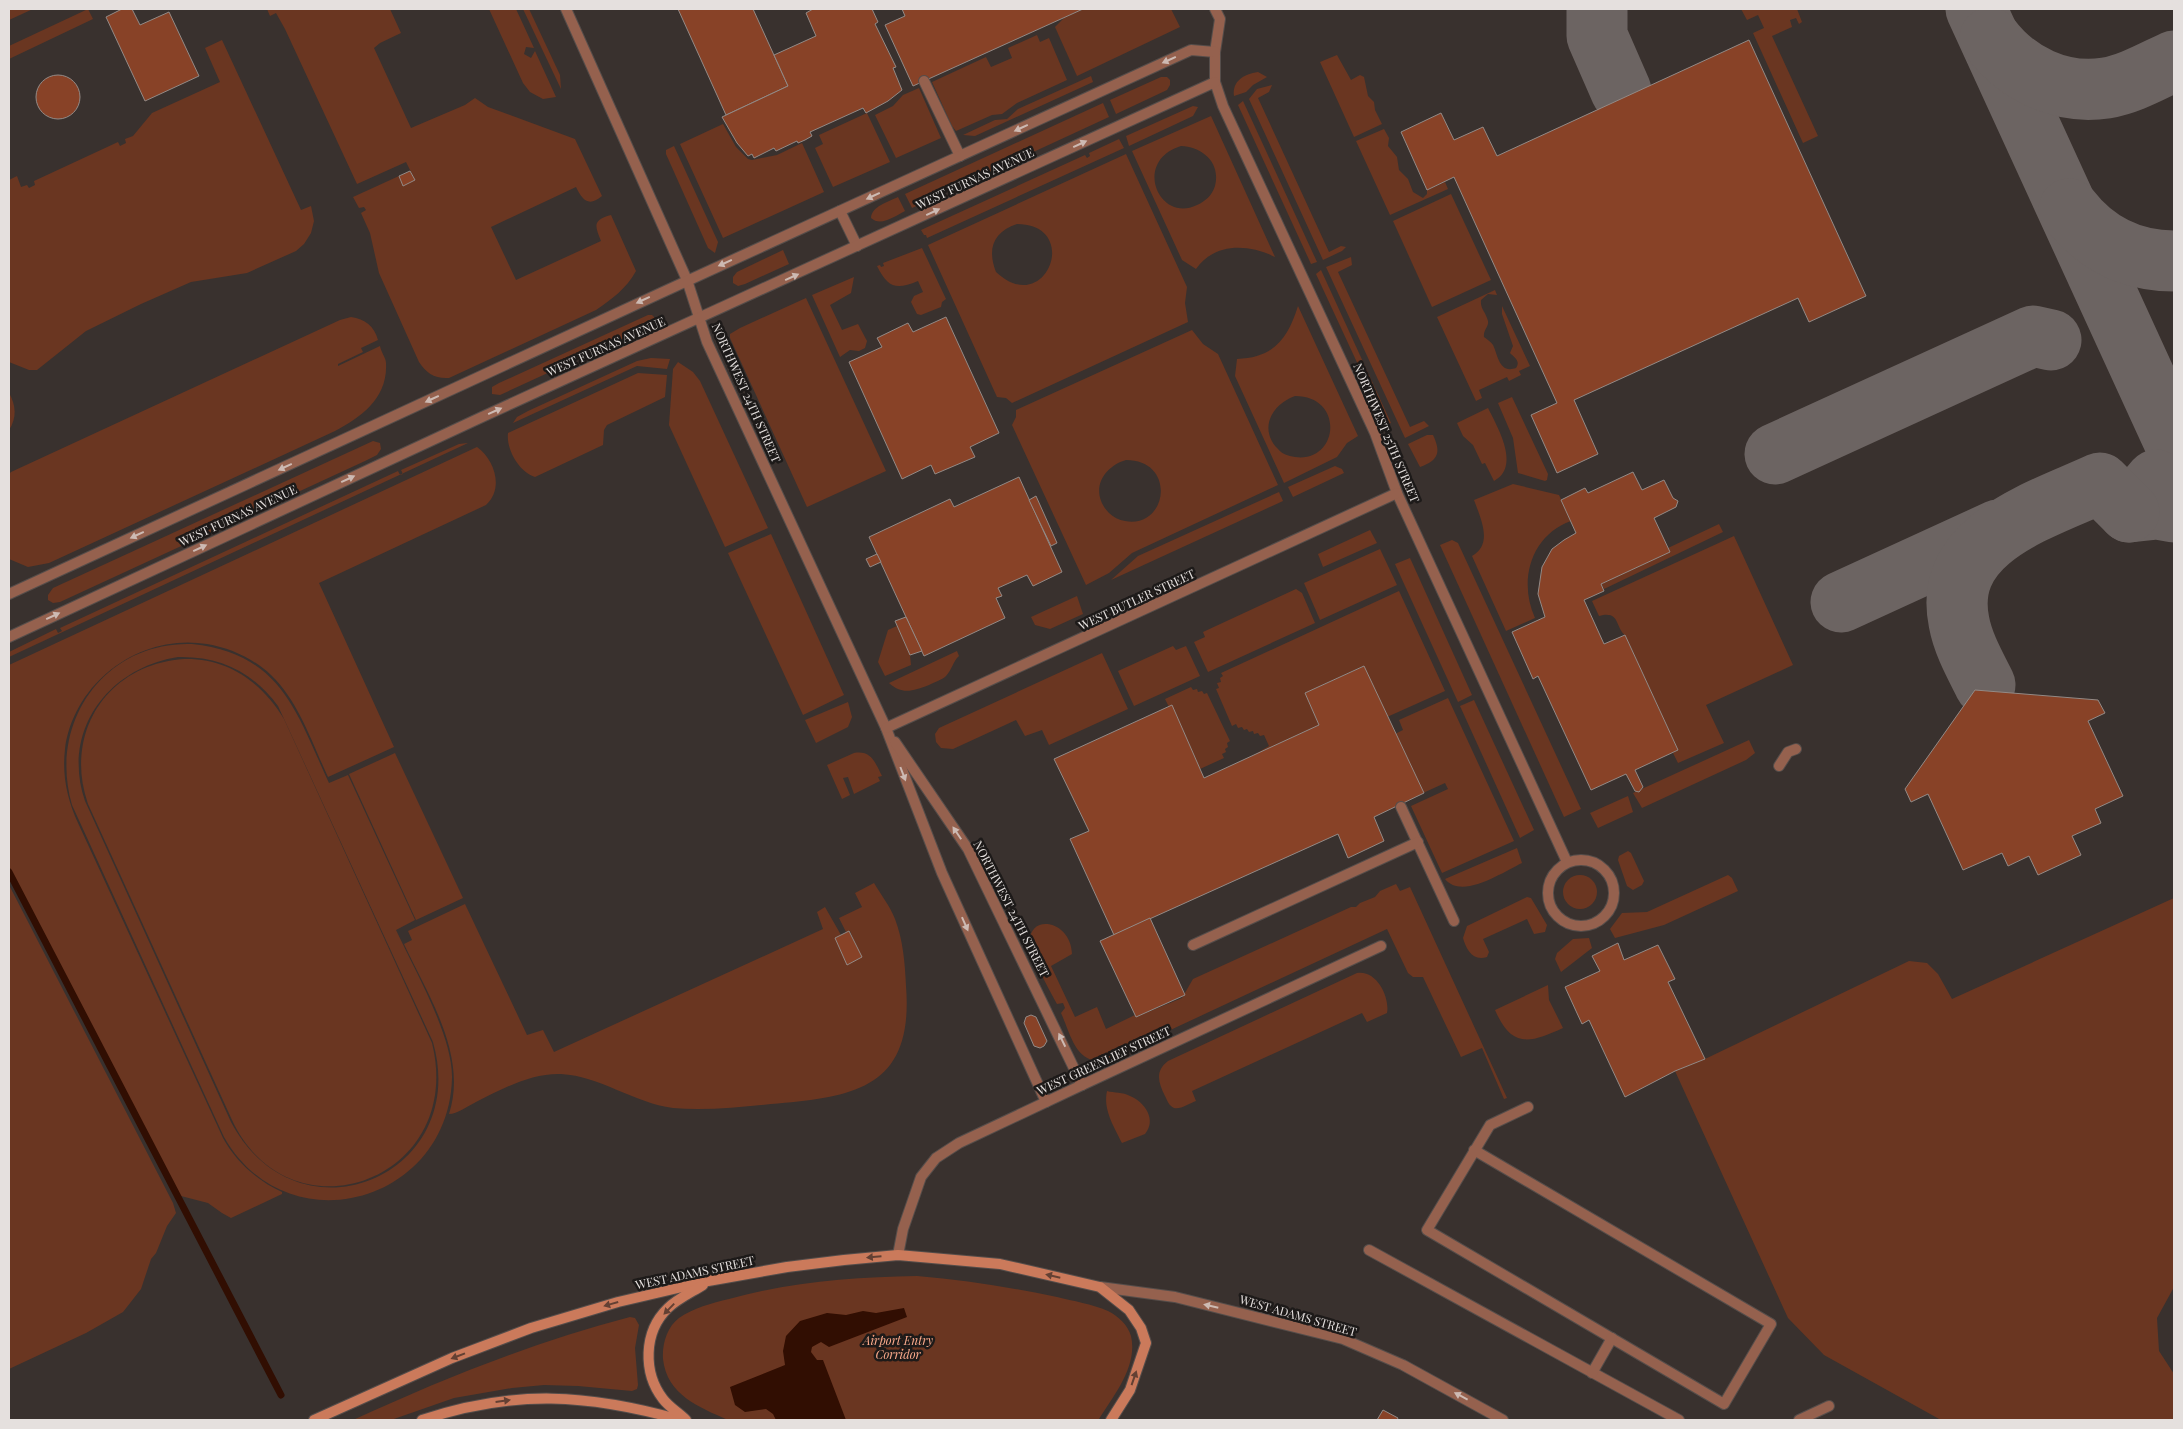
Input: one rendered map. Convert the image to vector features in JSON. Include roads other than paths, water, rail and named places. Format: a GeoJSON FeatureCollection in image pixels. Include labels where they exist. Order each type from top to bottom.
{"type":"FeatureCollection","features":[{"type":"Feature","properties":{"kind":"main road","name":"WEST ADAMS STREET"},"geometry":{"type":"LineString","coordinates":[[314,1420],[452,1358],[531,1328],[618,1302],[708,1281],[787,1267],[898,1256],[1000,1264],[1100,1288],[1129,1310],[1140,1328],[1146,1343],[1130,1390],[1111,1420]]}},
{"type":"Feature","properties":{"kind":"main road"},"geometry":{"type":"LineString","coordinates":[[687,1420],[664,1401],[655,1387],[649,1366],[648,1346],[655,1327],[668,1308],[708,1281]]}},
{"type":"Feature","properties":{"kind":"main road"},"geometry":{"type":"LineString","coordinates":[[422,1420],[448,1412],[505,1400],[553,1397],[604,1403],[681,1420]]}},
{"type":"Feature","properties":{"kind":"street","name":"NORTHWEST 24TH STREET"},"geometry":{"type":"LineString","coordinates":[[566,9],[687,280],[708,342],[886,728],[942,873],[1046,1102]]}},
{"type":"Feature","properties":{"kind":"street","name":"NORTHWEST 25TH STREET"},"geometry":{"type":"LineString","coordinates":[[1215,9],[1220,19],[1215,52],[1215,82],[1223,106],[1375,433],[1397,493],[1567,862]]}},
{"type":"Feature","properties":{"kind":"street","name":"WEST FURNAS AVENUE"},"geometry":{"type":"LineString","coordinates":[[9,594],[687,280],[1191,50],[1215,52]]}},
{"type":"Feature","properties":{"kind":"street"},"geometry":{"type":"LineString","coordinates":[[924,81],[960,156]]}},
{"type":"Feature","properties":{"kind":"street","name":"WEST FURNAS AVENUE"},"geometry":{"type":"LineString","coordinates":[[9,637],[1215,82]]}},
{"type":"Feature","properties":{"kind":"street"},"geometry":{"type":"LineString","coordinates":[[840,211],[856,246]]}},
{"type":"Feature","properties":{"kind":"street","name":"WEST BUTLER STREET"},"geometry":{"type":"LineString","coordinates":[[886,728],[1397,493]]}},
{"type":"Feature","properties":{"kind":"street","name":"NORTHWEST 24TH STREET"},"geometry":{"type":"LineString","coordinates":[[886,728],[968,850],[1082,1085]]}},
{"type":"Feature","properties":{"kind":"street"},"geometry":{"type":"LineString","coordinates":[[1779,766],[1788,752],[1796,749]]}},
{"type":"Feature","properties":{"kind":"street"},"geometry":{"type":"LineString","coordinates":[[1401,806],[1454,921]]}},
{"type":"Feature","properties":{"kind":"street"},"geometry":{"type":"LineString","coordinates":[[1193,945],[1418,842]]}},
{"type":"Feature","properties":{"kind":"street"},"geometry":{"type":"LineString","coordinates":[[1580,859],[1601,865],[1613,883],[1615,894],[1613,904],[1600,920],[1592,924],[1572,925],[1563,921],[1549,905],[1548,884],[1553,874],[1567,862],[1580,859]]}},
{"type":"Feature","properties":{"kind":"street","name":"WEST GREENLIEF STREET"},"geometry":{"type":"LineString","coordinates":[[898,1256],[903,1229],[922,1177],[936,1158],[959,1143],[1381,946]]}},
{"type":"Feature","properties":{"kind":"street"},"geometry":{"type":"LineString","coordinates":[[1474,1150],[1771,1324],[1724,1404],[1427,1230],[1474,1150],[1490,1125],[1528,1107]]}},
{"type":"Feature","properties":{"kind":"street"},"geometry":{"type":"LineString","coordinates":[[1369,1250],[1679,1420]]}},
{"type":"Feature","properties":{"kind":"street","name":"WEST ADAMS STREET"},"geometry":{"type":"LineString","coordinates":[[1100,1288],[1175,1297],[1343,1339],[1403,1365],[1503,1420]]}},
{"type":"Feature","properties":{"kind":"street"},"geometry":{"type":"LineString","coordinates":[[1592,1372],[1612,1338]]}},
{"type":"Feature","properties":{"kind":"street"},"geometry":{"type":"LineString","coordinates":[[1799,1420],[1829,1406]]}},
{"type":"Feature","properties":{"kind":"waterway"},"geometry":{"type":"LineString","coordinates":[[9,872],[281,1395]]}},
{"type":"Feature","properties":{"kind":"park label","name":"Airport Entry Corridor"},"geometry":{"type":"Point","coordinates":[898,1348]}}]}
